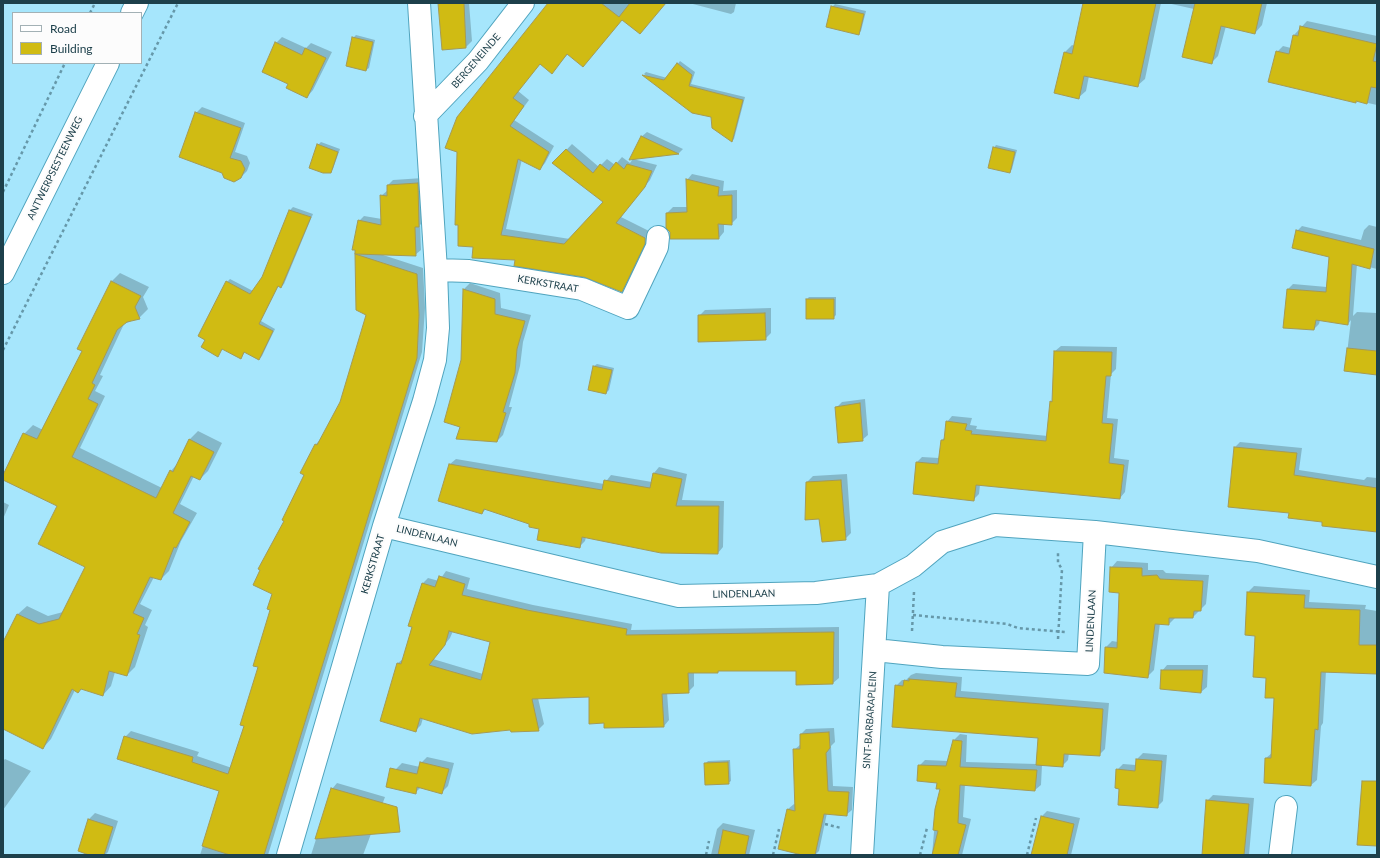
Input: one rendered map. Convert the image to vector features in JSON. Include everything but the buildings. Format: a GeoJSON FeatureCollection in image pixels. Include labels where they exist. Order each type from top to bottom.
{"type":"FeatureCollection","features":[{"type":"Feature","properties":{"kind":"street"},"geometry":{"type":"LineString","coordinates":[[133,12],[138,3]]}},
{"type":"Feature","properties":{"kind":"street","name":"KERKSTRAAT"},"geometry":{"type":"LineString","coordinates":[[288,855],[384,526],[424,401],[435,360],[438,328],[436,270],[419,3]]}},
{"type":"Feature","properties":{"kind":"street","name":"BERGENEINDE"},"geometry":{"type":"LineString","coordinates":[[425,116],[478,61],[523,3]]}},
{"type":"Feature","properties":{"kind":"street","name":"ANTWERPSESTEENWEG"},"geometry":{"type":"LineString","coordinates":[[3,273],[108,64]]}},
{"type":"Feature","properties":{"kind":"street","name":"KERKSTRAAT"},"geometry":{"type":"LineString","coordinates":[[436,270],[469,271],[582,290],[628,308],[657,247],[658,237]]}},
{"type":"Feature","properties":{"kind":"street","name":"LINDENLAAN"},"geometry":{"type":"LineString","coordinates":[[384,526],[679,596],[816,593],[878,585],[915,564],[942,542],[995,525],[1094,542],[1258,550],[1377,577]]}},
{"type":"Feature","properties":{"kind":"street","name":"LINDENLAAN"},"geometry":{"type":"LineString","coordinates":[[875,650],[942,657],[1056,661],[1088,664],[1094,542]]}},
{"type":"Feature","properties":{"kind":"street","name":"SINT-BARBARAPLEIN"},"geometry":{"type":"LineString","coordinates":[[862,855],[878,585]]}},
{"type":"Feature","properties":{"kind":"street"},"geometry":{"type":"LineString","coordinates":[[1280,855],[1286,807]]}},
{"type":"Feature","properties":{"kind":"path"},"geometry":{"type":"LineString","coordinates":[[3,350],[178,3]]}},
{"type":"Feature","properties":{"kind":"path"},"geometry":{"type":"LineString","coordinates":[[3,192],[65,64]]}},
{"type":"Feature","properties":{"kind":"path"},"geometry":{"type":"LineString","coordinates":[[1051,550],[1058,550],[1094,542]]}},
{"type":"Feature","properties":{"kind":"path"},"geometry":{"type":"LineString","coordinates":[[1056,661],[1062,569],[1058,563],[1058,550]]}},
{"type":"Feature","properties":{"kind":"path"},"geometry":{"type":"LineString","coordinates":[[911,654],[915,564]]}},
{"type":"Feature","properties":{"kind":"path"},"geometry":{"type":"LineString","coordinates":[[913,615],[1007,624],[1018,628],[1090,634]]}},
{"type":"Feature","properties":{"kind":"path"},"geometry":{"type":"LineString","coordinates":[[1027,855],[1036,818]]}},
{"type":"Feature","properties":{"kind":"path"},"geometry":{"type":"LineString","coordinates":[[920,855],[927,828]]}},
{"type":"Feature","properties":{"kind":"path"},"geometry":{"type":"LineString","coordinates":[[773,855],[779,829]]}},
{"type":"Feature","properties":{"kind":"path"},"geometry":{"type":"LineString","coordinates":[[706,855],[709,841]]}}]}
